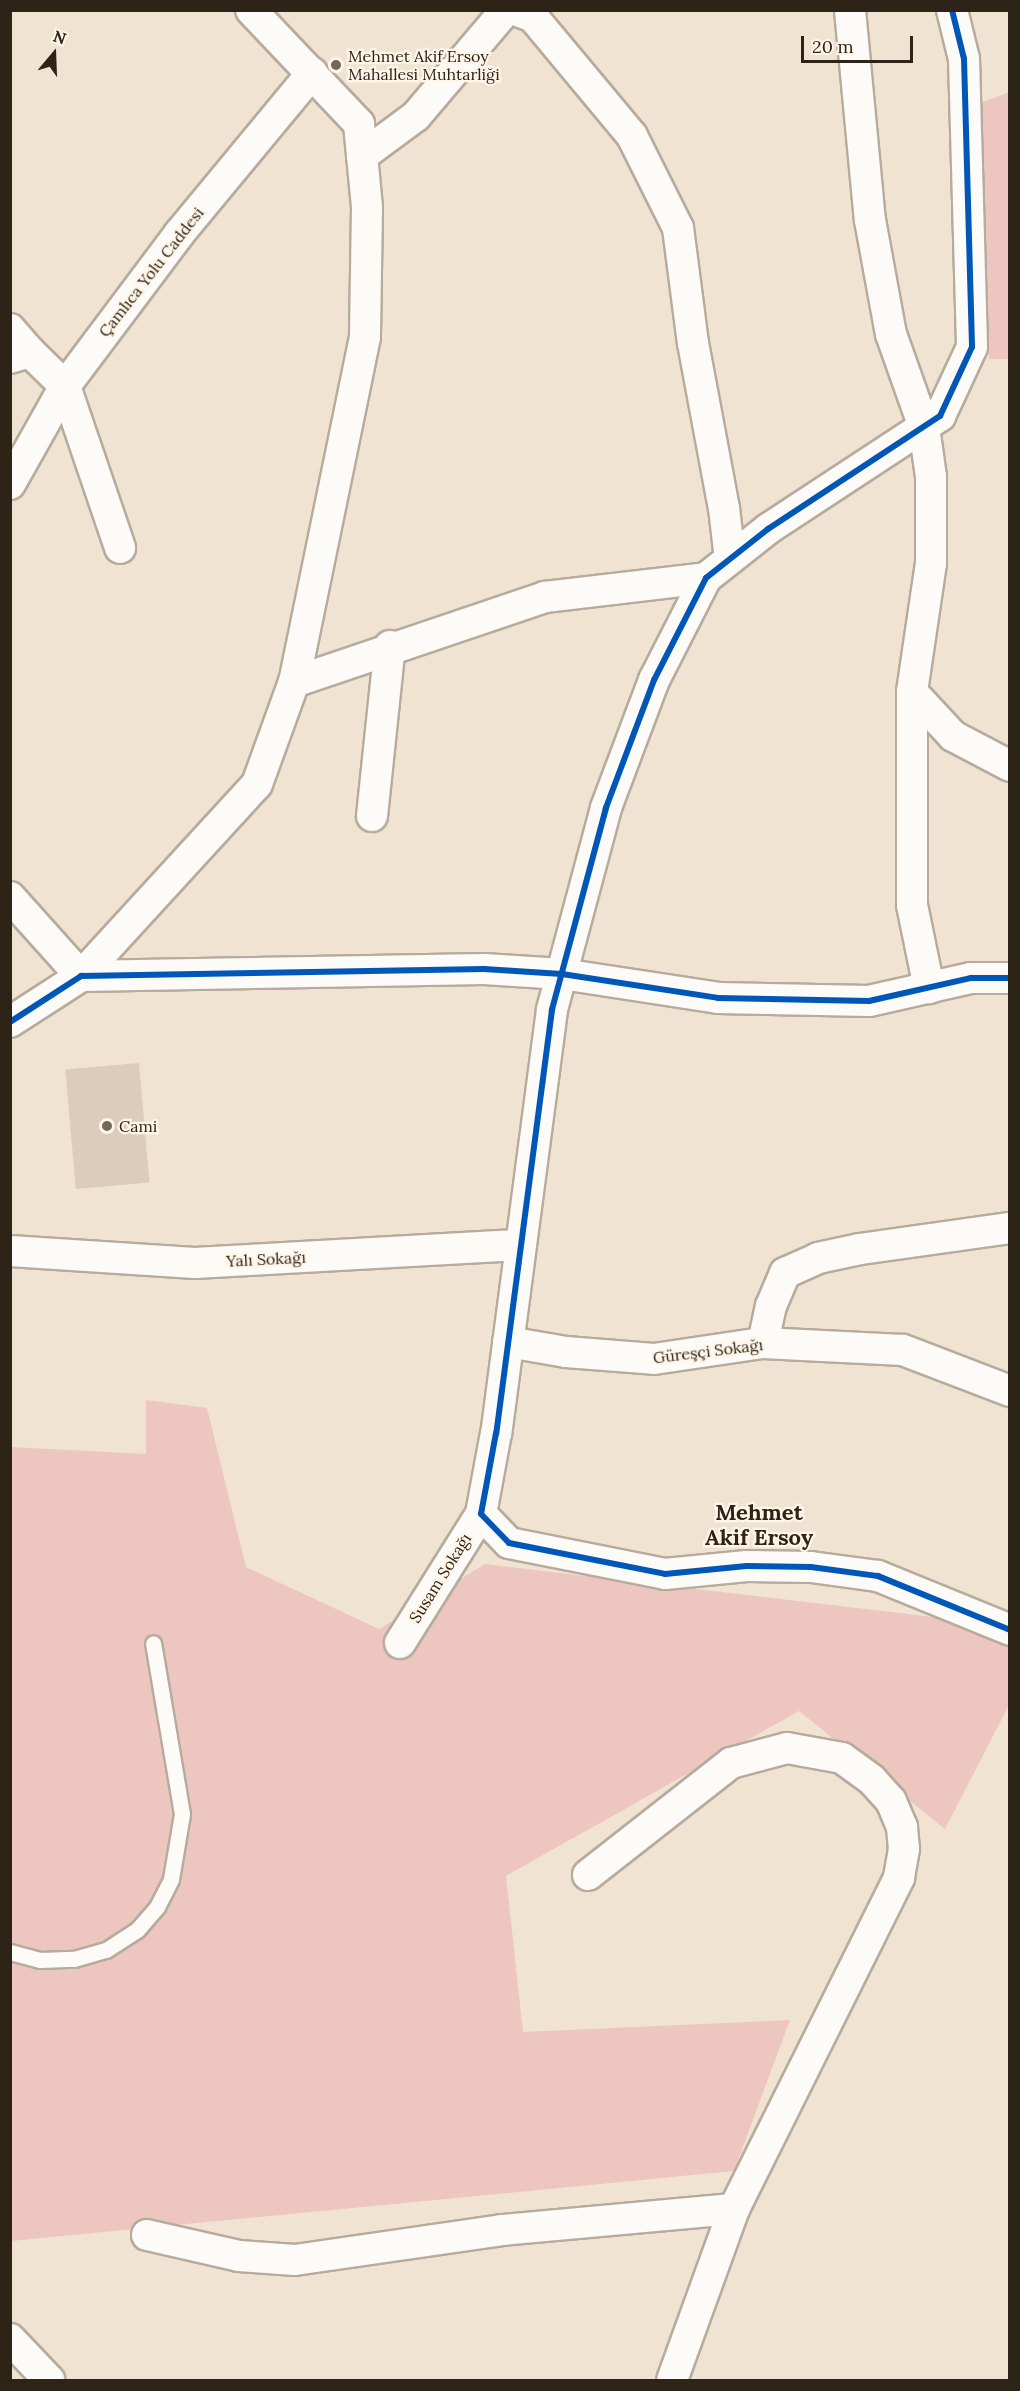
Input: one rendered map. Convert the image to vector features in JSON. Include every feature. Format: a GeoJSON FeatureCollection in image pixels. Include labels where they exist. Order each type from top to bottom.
{"type":"FeatureCollection","features":[{"type":"Feature","properties":{"kind":"street"},"geometry":{"type":"LineString","coordinates":[[10,1022],[81,976],[257,784],[294,682],[365,338],[367,207],[359,124],[252,10]]}},
{"type":"Feature","properties":{"kind":"street"},"geometry":{"type":"LineString","coordinates":[[362,156],[416,116],[506,10]]}},
{"type":"Feature","properties":{"kind":"street"},"geometry":{"type":"LineString","coordinates":[[515,10],[533,17],[632,136],[678,228],[693,343],[730,559]]}},
{"type":"Feature","properties":{"kind":"street"},"geometry":{"type":"LineString","coordinates":[[850,10],[872,231],[891,334],[924,427],[931,477],[931,563],[912,692],[912,905],[929,988]]}},
{"type":"Feature","properties":{"kind":"street"},"geometry":{"type":"LineString","coordinates":[[952,10],[964,58],[972,347],[940,416],[768,529],[706,578],[654,680],[606,808],[552,1010],[508,1342],[481,1514],[509,1543],[665,1574],[747,1566],[800,1567],[878,1576],[1010,1630]]}},
{"type":"Feature","properties":{"kind":"street","name":"Çamlıca Yolu Caddesi"},"geometry":{"type":"LineString","coordinates":[[10,484],[65,386],[179,234],[312,74]]}},
{"type":"Feature","properties":{"kind":"street"},"geometry":{"type":"LineString","coordinates":[[10,329],[20,355],[65,386],[120,548]]}},
{"type":"Feature","properties":{"kind":"street"},"geometry":{"type":"LineString","coordinates":[[294,682],[390,646],[545,597],[706,578]]}},
{"type":"Feature","properties":{"kind":"street"},"geometry":{"type":"LineString","coordinates":[[372,816],[390,646]]}},
{"type":"Feature","properties":{"kind":"street"},"geometry":{"type":"LineString","coordinates":[[912,692],[953,736],[1010,766]]}},
{"type":"Feature","properties":{"kind":"street"},"geometry":{"type":"LineString","coordinates":[[10,897],[81,976],[484,969],[562,974],[718,998],[870,1001],[971,978],[1010,978]]}},
{"type":"Feature","properties":{"kind":"street"},"geometry":{"type":"LineString","coordinates":[[764,1344],[771,1306],[785,1273],[818,1258],[860,1249],[1010,1228]]}},
{"type":"Feature","properties":{"kind":"street","name":"Yalı Sokağı"},"geometry":{"type":"LineString","coordinates":[[10,1251],[195,1263],[521,1245]]}},
{"type":"Feature","properties":{"kind":"street","name":"Güreşçi Sokağı"},"geometry":{"type":"LineString","coordinates":[[508,1342],[566,1352],[654,1359],[764,1344],[903,1350],[1010,1391]]}},
{"type":"Feature","properties":{"kind":"street","name":"Susam Sokağı"},"geometry":{"type":"LineString","coordinates":[[400,1643],[481,1514]]}},
{"type":"Feature","properties":{"kind":"street"},"geometry":{"type":"LineString","coordinates":[[588,1875],[708,1778],[731,1763],[758,1753],[787,1748],[842,1758],[872,1780],[891,1801],[903,1838],[899,1878],[734,2209],[672,2380]]}},
{"type":"Feature","properties":{"kind":"street"},"geometry":{"type":"LineString","coordinates":[[147,2235],[239,2256],[295,2260],[501,2230],[734,2209]]}},
{"type":"Feature","properties":{"kind":"street"},"geometry":{"type":"LineString","coordinates":[[10,2339],[49,2380]]}},
{"type":"Feature","properties":{"kind":"lane"},"geometry":{"type":"LineString","coordinates":[[10,1952],[40,1960],[74,1959],[106,1950],[137,1930],[157,1907],[171,1879],[179,1848],[182,1804],[153,1643]]}},
{"type":"Feature","properties":{"kind":"shaded area"},"geometry":{"type":"Polygon","coordinates":[[[1009,92],[1009,359],[989,359],[976,105],[1009,92]]]}},
{"type":"Feature","properties":{"kind":"shaded area"},"geometry":{"type":"Polygon","coordinates":[[[146,1400],[207,1408],[246,1567],[379,1629],[485,1564],[1009,1626],[1009,1705],[945,1829],[799,1711],[506,1876],[523,2032],[790,2020],[734,2171],[11,2241],[11,1447],[146,1454],[146,1400]]]}},
{"type":"Feature","properties":{"kind":"building","name":"Cami"},"geometry":{"type":"Polygon","coordinates":[[[139,1063],[149,1183],[76,1189],[65,1069],[139,1063]]]}},
{"type":"Feature","properties":{"kind":"cycle path"},"geometry":{"type":"LineString","coordinates":[[952,10],[964,59],[972,347],[940,416],[768,529],[706,578],[654,680],[606,808],[552,1010],[496,1433],[481,1514],[509,1543],[665,1574],[747,1566],[811,1567],[878,1576],[1010,1630]]}},
{"type":"Feature","properties":{"kind":"cycle path"},"geometry":{"type":"LineString","coordinates":[[10,1022],[81,976],[484,969],[562,974],[718,998],[869,1001],[971,978],[1010,978]]}},
{"type":"Feature","properties":{"kind":"place","name":"Mehmet Akif Ersoy Mahallesi Muhtarliği"},"geometry":{"type":"Point","coordinates":[336,65]}},
{"type":"Feature","properties":{"kind":"place","name":"Cami"},"geometry":{"type":"Point","coordinates":[107,1126]}},
{"type":"Feature","properties":{"kind":"district","name":"Mehmet Akif Ersoy"},"geometry":{"type":"Point","coordinates":[759,1524]}}]}
